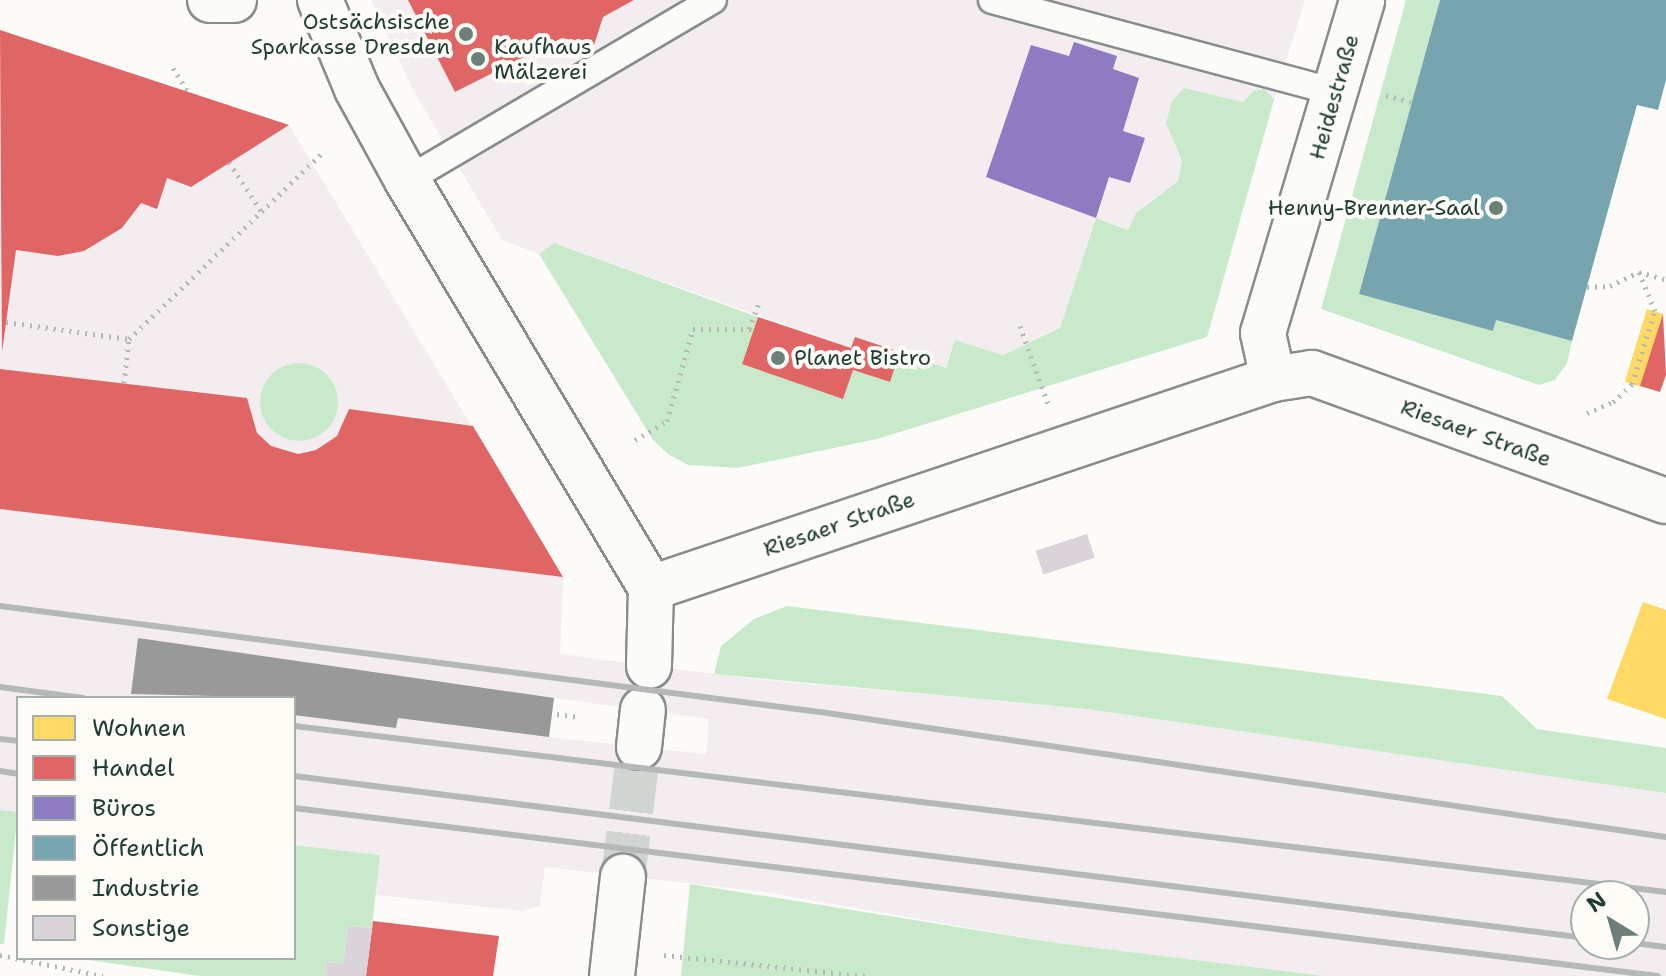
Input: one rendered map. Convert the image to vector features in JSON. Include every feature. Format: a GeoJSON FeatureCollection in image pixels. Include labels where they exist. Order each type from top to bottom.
{"type":"FeatureCollection","features":[{"type":"Feature","properties":{"kind":"street"},"geometry":{"type":"LineString","coordinates":[[210,0],[234,0]]}},
{"type":"Feature","properties":{"kind":"street"},"geometry":{"type":"LineString","coordinates":[[320,0],[357,89],[407,180],[651,588],[649,666]]}},
{"type":"Feature","properties":{"kind":"street","name":"Heidestraße"},"geometry":{"type":"LineString","coordinates":[[1273,379],[1263,333],[1362,0]]}},
{"type":"Feature","properties":{"kind":"street","name":"Riesaer Straße"},"geometry":{"type":"LineString","coordinates":[[651,588],[1273,379],[1312,373],[1666,501]]}},
{"type":"Feature","properties":{"kind":"street"},"geometry":{"type":"LineString","coordinates":[[614,962],[623,877]]}},
{"type":"Feature","properties":{"kind":"lane"},"geometry":{"type":"LineString","coordinates":[[407,180],[713,0]]}},
{"type":"Feature","properties":{"kind":"lane"},"geometry":{"type":"LineString","coordinates":[[992,0],[1336,92]]}},
{"type":"Feature","properties":{"kind":"path"},"geometry":{"type":"LineString","coordinates":[[173,68],[189,94]]}},
{"type":"Feature","properties":{"kind":"path"},"geometry":{"type":"LineString","coordinates":[[124,383],[129,339],[263,214],[322,153]]}},
{"type":"Feature","properties":{"kind":"path"},"geometry":{"type":"LineString","coordinates":[[229,162],[263,214]]}},
{"type":"Feature","properties":{"kind":"path"},"geometry":{"type":"LineString","coordinates":[[1587,287],[1610,286],[1639,272],[1666,279]]}},
{"type":"Feature","properties":{"kind":"path"},"geometry":{"type":"LineString","coordinates":[[1587,413],[1613,402],[1632,384],[1655,311],[1639,272]]}},
{"type":"Feature","properties":{"kind":"path"},"geometry":{"type":"LineString","coordinates":[[635,440],[667,421],[693,329],[751,329],[760,300]]}},
{"type":"Feature","properties":{"kind":"path"},"geometry":{"type":"LineString","coordinates":[[6,322],[129,339]]}},
{"type":"Feature","properties":{"kind":"path"},"geometry":{"type":"LineString","coordinates":[[1020,326],[1047,402]]}},
{"type":"Feature","properties":{"kind":"path"},"geometry":{"type":"LineString","coordinates":[[557,714],[579,717]]}},
{"type":"Feature","properties":{"kind":"path"},"geometry":{"type":"LineString","coordinates":[[25,960],[103,976]]}},
{"type":"Feature","properties":{"kind":"path"},"geometry":{"type":"LineString","coordinates":[[614,962],[865,976]]}},
{"type":"Feature","properties":{"kind":"shaded area"},"geometry":{"type":"Polygon","coordinates":[[[371,0],[1305,0],[1274,100],[1265,89],[1253,91],[1243,102],[1184,88],[1173,142],[1182,161],[1178,181],[1145,205],[1128,230],[1096,218],[1060,328],[1003,355],[956,340],[947,368],[855,337],[851,348],[554,243],[539,254],[502,240],[412,88],[371,0]]]}},
{"type":"Feature","properties":{"kind":"shaded area"},"geometry":{"type":"Polygon","coordinates":[[[0,30],[289,125],[563,577],[560,654],[753,679],[1087,709],[1666,793],[1666,976],[1324,976],[1057,943],[764,892],[545,867],[540,906],[522,911],[376,895],[380,855],[296,845],[296,696],[16,696],[16,812],[0,810],[0,30]],[[554,698],[549,737],[706,754],[709,719],[554,698]]]}},
{"type":"Feature","properties":{"kind":"green space"},"geometry":{"type":"Polygon","coordinates":[[[1406,0],[1440,0],[1359,294],[1493,331],[1496,320],[1572,341],[1567,363],[1555,380],[1539,385],[1321,309],[1406,0]]]}},
{"type":"Feature","properties":{"kind":"green space"},"geometry":{"type":"Polygon","coordinates":[[[1184,88],[1243,102],[1253,91],[1265,89],[1274,100],[1207,337],[877,439],[738,468],[688,465],[668,454],[653,440],[539,254],[554,243],[758,317],[742,364],[853,370],[890,382],[900,352],[946,368],[955,340],[1003,355],[1060,328],[1096,218],[1128,230],[1136,213],[1178,181],[1182,161],[1166,123],[1172,101],[1184,88]]]}},
{"type":"Feature","properties":{"kind":"green space"},"geometry":{"type":"Polygon","coordinates":[[[299,363],[314,366],[331,380],[338,402],[335,417],[321,434],[299,441],[284,438],[267,424],[260,402],[263,387],[277,370],[299,363]]]}},
{"type":"Feature","properties":{"kind":"green space"},"geometry":{"type":"Polygon","coordinates":[[[787,606],[1502,696],[1537,729],[1666,748],[1666,793],[1087,709],[714,674],[721,646],[754,619],[787,606]]]}},
{"type":"Feature","properties":{"kind":"green space"},"geometry":{"type":"Polygon","coordinates":[[[0,810],[16,812],[4,944],[0,944],[0,810]]]}},
{"type":"Feature","properties":{"kind":"green space"},"geometry":{"type":"Polygon","coordinates":[[[296,845],[380,855],[372,928],[348,926],[343,964],[326,962],[325,976],[200,976],[88,960],[296,960],[296,845]]]}},
{"type":"Feature","properties":{"kind":"green space"},"geometry":{"type":"Polygon","coordinates":[[[690,884],[1057,943],[1324,976],[681,976],[690,884]]]}},
{"type":"Feature","properties":{"kind":"building: Wohnen"},"geometry":{"type":"Polygon","coordinates":[[[1647,309],[1663,314],[1641,387],[1625,382],[1647,309]]]}},
{"type":"Feature","properties":{"kind":"building: Wohnen"},"geometry":{"type":"Polygon","coordinates":[[[1643,602],[1666,610],[1666,719],[1607,699],[1643,602]]]}},
{"type":"Feature","properties":{"kind":"building: Handel","name":"Kaufhaus Mälzerei"},"geometry":{"type":"Polygon","coordinates":[[[408,0],[634,0],[603,17],[594,45],[562,38],[455,92],[408,0]]]}},
{"type":"Feature","properties":{"kind":"building: Handel"},"geometry":{"type":"Polygon","coordinates":[[[0,30],[289,125],[191,187],[167,178],[157,209],[141,203],[122,228],[84,251],[58,256],[16,250],[2,352],[0,30]]]}},
{"type":"Feature","properties":{"kind":"building: Handel"},"geometry":{"type":"Polygon","coordinates":[[[1663,314],[1666,375],[1660,392],[1640,386],[1663,314]]]}},
{"type":"Feature","properties":{"kind":"building: Handel"},"geometry":{"type":"Polygon","coordinates":[[[758,317],[851,348],[855,337],[900,352],[890,382],[853,370],[843,399],[742,364],[758,317]]]}},
{"type":"Feature","properties":{"kind":"building: Handel"},"geometry":{"type":"Polygon","coordinates":[[[0,369],[247,398],[257,433],[271,446],[298,454],[316,450],[337,436],[349,409],[473,426],[563,577],[0,509],[0,369]]]}},
{"type":"Feature","properties":{"kind":"building: Handel"},"geometry":{"type":"Polygon","coordinates":[[[373,921],[499,936],[493,976],[366,976],[373,921]]]}},
{"type":"Feature","properties":{"kind":"building: Büros"},"geometry":{"type":"Polygon","coordinates":[[[1074,42],[1117,56],[1113,69],[1139,78],[1123,131],[1145,138],[1130,183],[1109,177],[1096,218],[986,177],[1031,45],[1069,56],[1074,42]]]}},
{"type":"Feature","properties":{"kind":"building: Öffentlich","name":"Henny-Brenner-Saal"},"geometry":{"type":"Polygon","coordinates":[[[1440,0],[1666,0],[1666,80],[1658,110],[1637,105],[1572,341],[1496,320],[1493,331],[1359,294],[1440,0]]]}},
{"type":"Feature","properties":{"kind":"building: Industrie"},"geometry":{"type":"Polygon","coordinates":[[[138,638],[554,698],[549,737],[398,718],[396,728],[296,715],[296,696],[131,694],[138,638]]]}},
{"type":"Feature","properties":{"kind":"building: Sonstige"},"geometry":{"type":"Polygon","coordinates":[[[1087,534],[1095,558],[1043,574],[1036,551],[1087,534]]]}},
{"type":"Feature","properties":{"kind":"building: Sonstige"},"geometry":{"type":"Polygon","coordinates":[[[348,926],[372,928],[366,976],[325,976],[326,962],[343,964],[348,926]]]}},
{"type":"Feature","properties":{"kind":"tunnel"},"geometry":{"type":"LineString","coordinates":[[623,877],[639,747]]}},
{"type":"Feature","properties":{"kind":"railway"},"geometry":{"type":"LineString","coordinates":[[0,606],[827,713],[1666,837]]}},
{"type":"Feature","properties":{"kind":"railway"},"geometry":{"type":"LineString","coordinates":[[0,687],[68,696]]}},
{"type":"Feature","properties":{"kind":"railway"},"geometry":{"type":"LineString","coordinates":[[296,726],[1666,892]]}},
{"type":"Feature","properties":{"kind":"railway"},"geometry":{"type":"LineString","coordinates":[[0,739],[16,741]]}},
{"type":"Feature","properties":{"kind":"railway"},"geometry":{"type":"LineString","coordinates":[[0,771],[16,774]]}},
{"type":"Feature","properties":{"kind":"railway"},"geometry":{"type":"LineString","coordinates":[[296,776],[1570,936]]}},
{"type":"Feature","properties":{"kind":"railway"},"geometry":{"type":"LineString","coordinates":[[296,808],[1658,976]]}},
{"type":"Feature","properties":{"kind":"railway"},"geometry":{"type":"LineString","coordinates":[[1650,945],[1666,947]]}},
{"type":"Feature","properties":{"kind":"place","name":"Ostsächsische Sparkasse Dresden"},"geometry":{"type":"Point","coordinates":[466,34]}},
{"type":"Feature","properties":{"kind":"place","name":"Kaufhaus Mälzerei"},"geometry":{"type":"Point","coordinates":[478,59]}},
{"type":"Feature","properties":{"kind":"place","name":"Henny-Brenner-Saal"},"geometry":{"type":"Point","coordinates":[1496,208]}},
{"type":"Feature","properties":{"kind":"place","name":"Planet Bistro"},"geometry":{"type":"Point","coordinates":[778,358]}}]}
